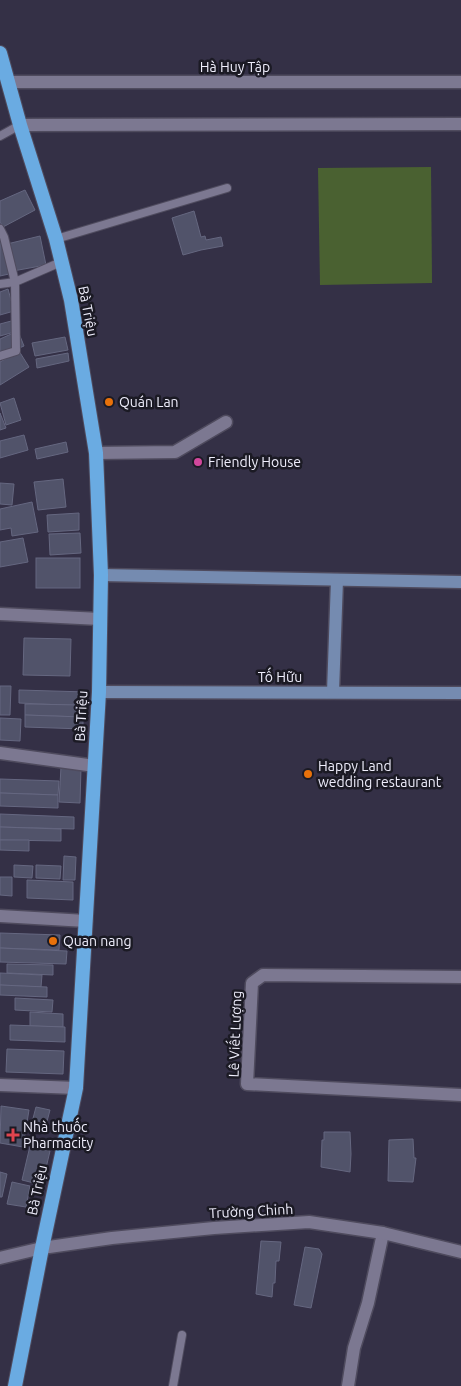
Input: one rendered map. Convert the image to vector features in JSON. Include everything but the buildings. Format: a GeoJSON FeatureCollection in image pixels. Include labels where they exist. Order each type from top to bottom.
{"type":"FeatureCollection","features":[{"type":"Feature","properties":{"kind":"highway","name":"Bà Triệu"},"geometry":{"type":"LineString","coordinates":[[0,53],[20,125],[56,239],[71,300],[96,453],[101,575],[99,692],[76,1088],[15,1386]]}},
{"type":"Feature","properties":{"kind":"main road"},"geometry":{"type":"LineString","coordinates":[[101,575],[461,582]]}},
{"type":"Feature","properties":{"kind":"main road"},"geometry":{"type":"LineString","coordinates":[[333,692],[337,580]]}},
{"type":"Feature","properties":{"kind":"main road","name":"Tố Hữu"},"geometry":{"type":"LineString","coordinates":[[99,692],[461,693]]}},
{"type":"Feature","properties":{"kind":"street","name":"Hà Huy Tập"},"geometry":{"type":"LineString","coordinates":[[9,82],[461,82]]}},
{"type":"Feature","properties":{"kind":"street"},"geometry":{"type":"LineString","coordinates":[[442,124],[461,133]]}},
{"type":"Feature","properties":{"kind":"street"},"geometry":{"type":"LineString","coordinates":[[20,125],[461,124]]}},
{"type":"Feature","properties":{"kind":"street"},"geometry":{"type":"LineString","coordinates":[[96,453],[176,452],[226,422]]}},
{"type":"Feature","properties":{"kind":"street"},"geometry":{"type":"LineString","coordinates":[[0,614],[100,619]]}},
{"type":"Feature","properties":{"kind":"street"},"geometry":{"type":"LineString","coordinates":[[0,753],[95,766]]}},
{"type":"Feature","properties":{"kind":"street"},"geometry":{"type":"LineString","coordinates":[[0,916],[86,921]]}},
{"type":"Feature","properties":{"kind":"street","name":"Lê Viết Lượng"},"geometry":{"type":"LineString","coordinates":[[461,977],[263,975],[252,983],[247,1084],[461,1095]]}},
{"type":"Feature","properties":{"kind":"street"},"geometry":{"type":"LineString","coordinates":[[0,1086],[76,1088]]}},
{"type":"Feature","properties":{"kind":"street","name":"Trường Chinh"},"geometry":{"type":"LineString","coordinates":[[0,1258],[42,1248],[112,1238],[177,1231],[309,1222],[382,1233],[461,1252]]}},
{"type":"Feature","properties":{"kind":"street"},"geometry":{"type":"LineString","coordinates":[[348,1386],[354,1348],[368,1303],[382,1233]]}},
{"type":"Feature","properties":{"kind":"lane"},"geometry":{"type":"LineString","coordinates":[[0,136],[20,125]]}},
{"type":"Feature","properties":{"kind":"lane"},"geometry":{"type":"LineString","coordinates":[[56,239],[227,188]]}},
{"type":"Feature","properties":{"kind":"lane"},"geometry":{"type":"LineString","coordinates":[[0,230],[4,238],[15,282],[16,351],[0,356]]}},
{"type":"Feature","properties":{"kind":"lane"},"geometry":{"type":"LineString","coordinates":[[0,284],[15,282],[61,262]]}},
{"type":"Feature","properties":{"kind":"lane"},"geometry":{"type":"LineString","coordinates":[[174,1386],[182,1335]]}},
{"type":"Feature","properties":{"kind":"green space"},"geometry":{"type":"Polygon","coordinates":[[[431,167],[432,283],[320,285],[318,168],[431,167]]]}},
{"type":"Feature","properties":{"kind":"place","name":"Quán Lan"},"geometry":{"type":"Point","coordinates":[109,402]}},
{"type":"Feature","properties":{"kind":"place","name":"Friendly House"},"geometry":{"type":"Point","coordinates":[198,462]}},
{"type":"Feature","properties":{"kind":"place","name":"Happy Land wedding restaurant"},"geometry":{"type":"Point","coordinates":[308,774]}},
{"type":"Feature","properties":{"kind":"place","name":"Quan nang"},"geometry":{"type":"Point","coordinates":[53,941]}},
{"type":"Feature","properties":{"kind":"place","name":"Nhà thuốc Pharmacity"},"geometry":{"type":"Point","coordinates":[13,1135]}}]}
